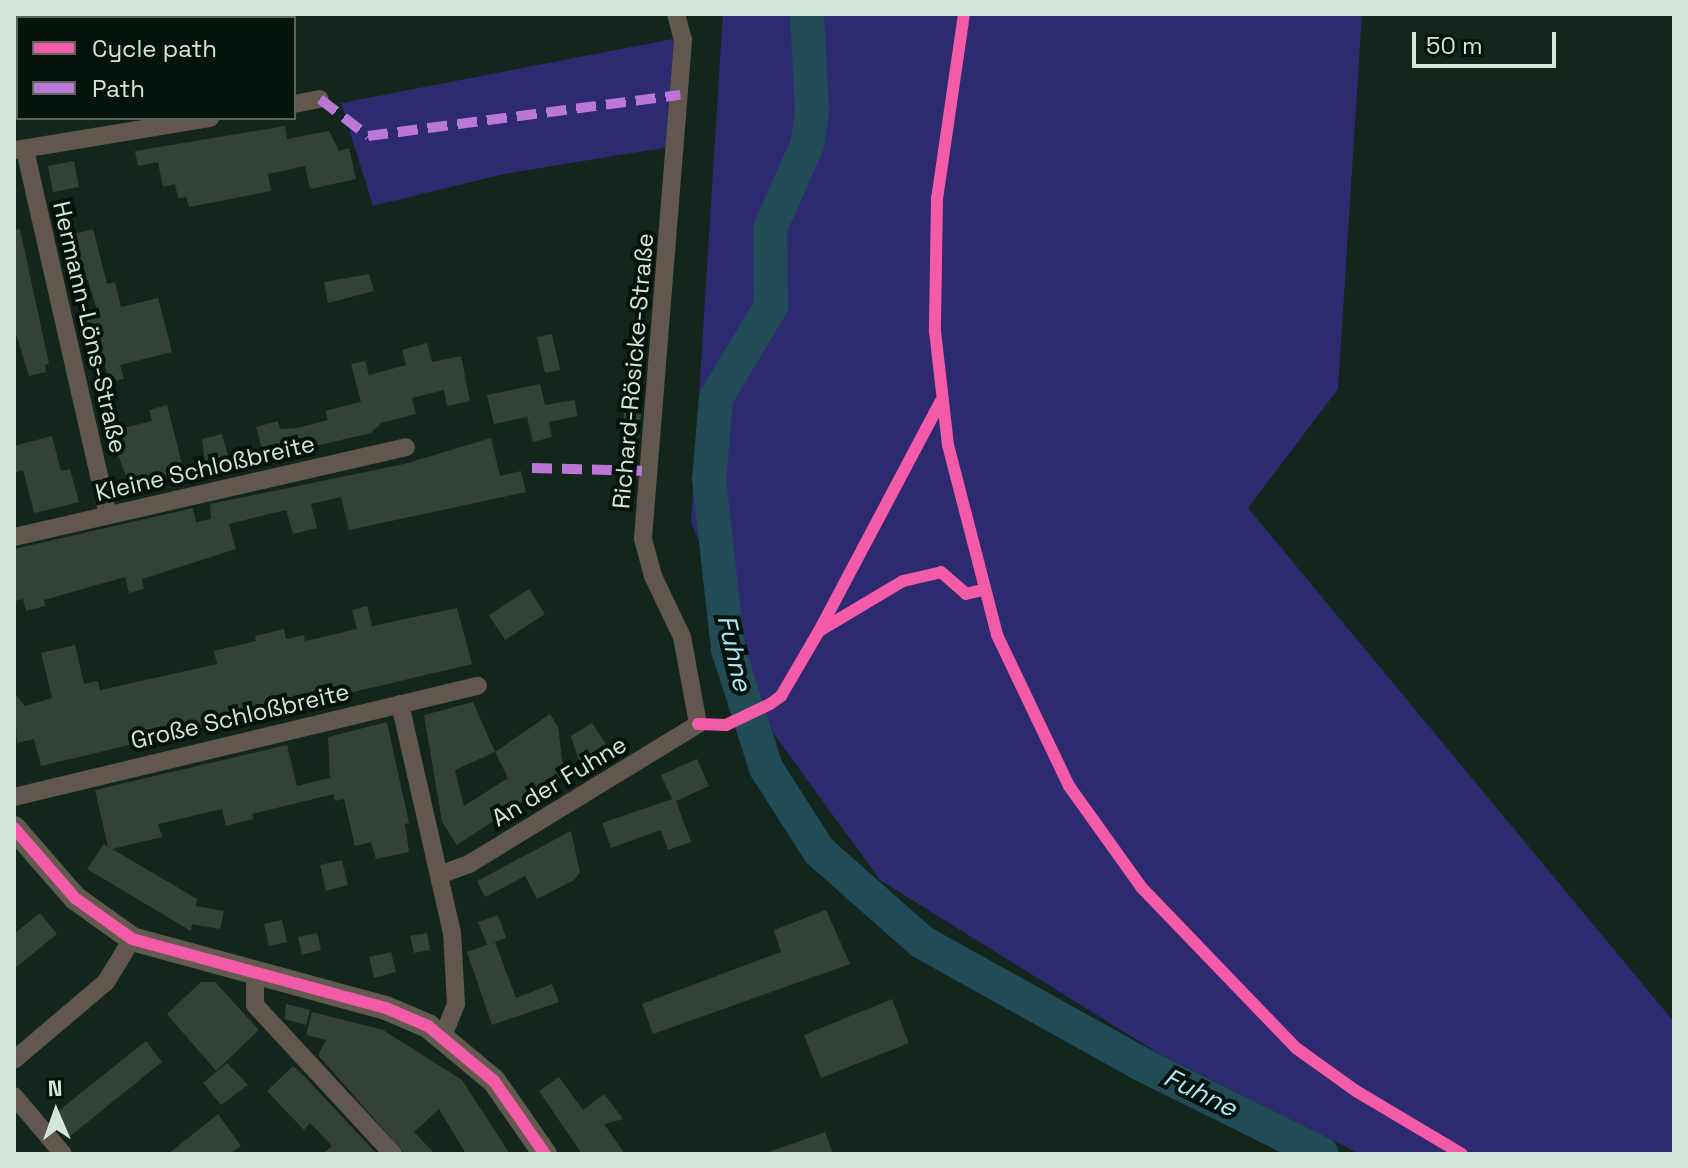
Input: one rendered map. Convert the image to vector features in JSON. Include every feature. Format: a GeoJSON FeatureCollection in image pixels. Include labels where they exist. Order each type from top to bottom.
{"type":"FeatureCollection","features":[{"type":"Feature","properties":{"kind":"main road"},"geometry":{"type":"LineString","coordinates":[[14,828],[75,898],[132,939],[386,1008],[443,1036],[494,1081],[545,1154]]}},
{"type":"Feature","properties":{"kind":"street","name":"Richard-Rösicke-Straße"},"geometry":{"type":"LineString","coordinates":[[676,14],[683,40],[682,68],[643,538],[653,576],[682,637],[698,724]]}},
{"type":"Feature","properties":{"kind":"street"},"geometry":{"type":"LineString","coordinates":[[296,104],[320,99]]}},
{"type":"Feature","properties":{"kind":"street"},"geometry":{"type":"LineString","coordinates":[[19,150],[198,120]]}},
{"type":"Feature","properties":{"kind":"street","name":"Hermann-Löns-Straße"},"geometry":{"type":"LineString","coordinates":[[19,150],[108,515]]}},
{"type":"Feature","properties":{"kind":"street","name":"Kleine Schloßbreite"},"geometry":{"type":"LineString","coordinates":[[14,537],[406,447]]}},
{"type":"Feature","properties":{"kind":"street","name":"Große Schloßbreite"},"geometry":{"type":"LineString","coordinates":[[14,797],[478,686]]}},
{"type":"Feature","properties":{"kind":"street"},"geometry":{"type":"LineString","coordinates":[[400,704],[442,874],[456,985],[453,1018],[443,1036]]}},
{"type":"Feature","properties":{"kind":"street","name":"An der Fuhne"},"geometry":{"type":"LineString","coordinates":[[442,874],[469,864],[698,724]]}},
{"type":"Feature","properties":{"kind":"street"},"geometry":{"type":"LineString","coordinates":[[14,1060],[106,982],[132,939]]}},
{"type":"Feature","properties":{"kind":"street"},"geometry":{"type":"LineString","coordinates":[[255,974],[255,1005],[393,1154]]}},
{"type":"Feature","properties":{"kind":"street"},"geometry":{"type":"LineString","coordinates":[[14,1096],[63,1154]]}},
{"type":"Feature","properties":{"kind":"shaded area"},"geometry":{"type":"Polygon","coordinates":[[[723,14],[1362,14],[1338,389],[1248,508],[1674,1022],[1674,1154],[1360,1154],[1158,1053],[880,880],[771,730],[691,521],[723,14]]]}},
{"type":"Feature","properties":{"kind":"shaded area"},"geometry":{"type":"Polygon","coordinates":[[[678,38],[669,147],[504,174],[373,206],[341,103],[678,38]]]}},
{"type":"Feature","properties":{"kind":"building"},"geometry":{"type":"Polygon","coordinates":[[[285,126],[287,139],[329,131],[339,151],[349,148],[356,179],[310,189],[305,166],[268,174],[271,191],[189,207],[186,197],[178,198],[175,184],[163,187],[158,162],[138,166],[135,151],[285,126]]]}},
{"type":"Feature","properties":{"kind":"building"},"geometry":{"type":"Polygon","coordinates":[[[74,161],[79,187],[53,192],[48,166],[74,161]]]}},
{"type":"Feature","properties":{"kind":"building"},"geometry":{"type":"Polygon","coordinates":[[[20,229],[49,364],[45,365],[46,372],[29,376],[14,327],[14,230],[20,229]]]}},
{"type":"Feature","properties":{"kind":"building"},"geometry":{"type":"Polygon","coordinates":[[[93,229],[107,284],[115,282],[121,307],[158,298],[172,352],[120,365],[124,379],[109,382],[103,357],[95,359],[83,314],[97,310],[88,280],[75,283],[64,237],[93,229]]]}},
{"type":"Feature","properties":{"kind":"building"},"geometry":{"type":"Polygon","coordinates":[[[369,274],[374,291],[328,303],[324,282],[369,274]]]}},
{"type":"Feature","properties":{"kind":"building"},"geometry":{"type":"Polygon","coordinates":[[[552,334],[560,370],[545,373],[537,337],[552,334]]]}},
{"type":"Feature","properties":{"kind":"building"},"geometry":{"type":"Polygon","coordinates":[[[427,343],[432,362],[461,356],[470,401],[447,406],[444,390],[412,398],[416,414],[381,423],[371,433],[272,456],[270,447],[262,449],[256,427],[278,421],[280,429],[298,428],[328,420],[325,411],[361,402],[351,364],[365,361],[369,375],[406,365],[402,350],[427,343]]]}},
{"type":"Feature","properties":{"kind":"building"},"geometry":{"type":"Polygon","coordinates":[[[540,384],[545,405],[575,400],[577,416],[549,422],[552,437],[533,442],[527,417],[494,424],[487,395],[540,384]]]}},
{"type":"Feature","properties":{"kind":"building"},"geometry":{"type":"Polygon","coordinates":[[[167,405],[185,476],[131,489],[112,439],[121,437],[119,429],[152,421],[149,410],[167,405]]]}},
{"type":"Feature","properties":{"kind":"building"},"geometry":{"type":"Polygon","coordinates":[[[624,413],[641,414],[637,467],[620,466],[624,413]]]}},
{"type":"Feature","properties":{"kind":"building"},"geometry":{"type":"Polygon","coordinates":[[[222,434],[230,463],[206,470],[202,439],[222,434]]]}},
{"type":"Feature","properties":{"kind":"building"},"geometry":{"type":"Polygon","coordinates":[[[52,436],[61,471],[70,469],[79,502],[34,513],[23,470],[14,473],[14,446],[52,436]]]}},
{"type":"Feature","properties":{"kind":"building"},"geometry":{"type":"Polygon","coordinates":[[[491,438],[500,476],[521,471],[526,492],[349,530],[341,497],[311,504],[317,528],[293,534],[286,510],[229,524],[236,549],[142,579],[144,589],[129,593],[125,577],[44,600],[45,606],[26,611],[23,599],[14,601],[14,549],[193,508],[196,522],[211,519],[210,504],[404,464],[491,438]]]}},
{"type":"Feature","properties":{"kind":"building"},"geometry":{"type":"Polygon","coordinates":[[[529,589],[545,614],[505,640],[489,615],[529,589]]]}},
{"type":"Feature","properties":{"kind":"building"},"geometry":{"type":"Polygon","coordinates":[[[367,606],[372,626],[457,608],[472,664],[41,766],[34,739],[17,743],[14,693],[25,706],[52,698],[41,653],[75,645],[84,684],[98,681],[100,690],[217,664],[214,651],[256,641],[255,636],[284,629],[286,639],[304,635],[305,641],[357,629],[352,610],[367,606]]]}},
{"type":"Feature","properties":{"kind":"building"},"geometry":{"type":"Polygon","coordinates":[[[473,702],[495,752],[550,714],[558,727],[564,775],[457,845],[442,822],[424,715],[473,702]],[[495,752],[455,770],[464,806],[508,778],[495,752]]]}},
{"type":"Feature","properties":{"kind":"building"},"geometry":{"type":"Polygon","coordinates":[[[387,722],[409,823],[405,824],[409,852],[376,859],[371,842],[355,846],[344,799],[335,801],[334,794],[252,814],[253,819],[226,826],[222,809],[158,824],[162,837],[112,849],[197,899],[196,906],[224,911],[220,929],[192,924],[191,931],[87,869],[104,844],[108,847],[95,790],[287,745],[297,786],[330,778],[328,737],[387,722]]]}},
{"type":"Feature","properties":{"kind":"building"},"geometry":{"type":"Polygon","coordinates":[[[592,723],[609,749],[581,766],[571,736],[592,723]]]}},
{"type":"Feature","properties":{"kind":"building"},"geometry":{"type":"Polygon","coordinates":[[[697,759],[709,786],[676,801],[691,842],[668,850],[661,830],[611,848],[602,823],[672,799],[661,775],[697,759]]]}},
{"type":"Feature","properties":{"kind":"building"},"geometry":{"type":"Polygon","coordinates":[[[571,831],[580,872],[574,880],[537,899],[525,876],[485,897],[477,881],[571,831]]]}},
{"type":"Feature","properties":{"kind":"building"},"geometry":{"type":"Polygon","coordinates":[[[342,860],[348,885],[326,891],[320,865],[342,860]]]}},
{"type":"Feature","properties":{"kind":"building"},"geometry":{"type":"Polygon","coordinates":[[[826,910],[850,964],[653,1034],[642,1004],[781,952],[774,930],[826,910]]]}},
{"type":"Feature","properties":{"kind":"building"},"geometry":{"type":"Polygon","coordinates":[[[40,913],[57,934],[14,969],[14,934],[40,913]]]}},
{"type":"Feature","properties":{"kind":"building"},"geometry":{"type":"Polygon","coordinates":[[[498,915],[506,938],[487,945],[478,922],[498,915]]]}},
{"type":"Feature","properties":{"kind":"building"},"geometry":{"type":"Polygon","coordinates":[[[282,920],[287,942],[269,946],[264,924],[282,920]]]}},
{"type":"Feature","properties":{"kind":"building"},"geometry":{"type":"Polygon","coordinates":[[[317,933],[321,950],[302,955],[298,937],[317,933]]]}},
{"type":"Feature","properties":{"kind":"building"},"geometry":{"type":"Polygon","coordinates":[[[427,933],[430,950],[414,953],[410,936],[427,933]]]}},
{"type":"Feature","properties":{"kind":"building"},"geometry":{"type":"Polygon","coordinates":[[[495,942],[516,998],[552,984],[559,1002],[492,1025],[467,952],[495,942]]]}},
{"type":"Feature","properties":{"kind":"building"},"geometry":{"type":"Polygon","coordinates":[[[391,952],[396,972],[374,978],[369,957],[391,952]]]}},
{"type":"Feature","properties":{"kind":"building"},"geometry":{"type":"Polygon","coordinates":[[[201,982],[215,982],[259,1030],[216,1071],[167,1014],[201,982]]]}},
{"type":"Feature","properties":{"kind":"building"},"geometry":{"type":"Polygon","coordinates":[[[892,999],[909,1043],[821,1078],[804,1035],[892,999]]]}},
{"type":"Feature","properties":{"kind":"building"},"geometry":{"type":"Polygon","coordinates":[[[286,1004],[310,1010],[306,1025],[285,1019],[286,1004]]]}},
{"type":"Feature","properties":{"kind":"building"},"geometry":{"type":"Polygon","coordinates":[[[312,1012],[383,1030],[462,1080],[510,1154],[466,1154],[439,1109],[414,1132],[435,1154],[405,1154],[318,1055],[326,1040],[306,1035],[312,1012]]]}},
{"type":"Feature","properties":{"kind":"building"},"geometry":{"type":"Polygon","coordinates":[[[146,1041],[162,1062],[69,1137],[52,1116],[146,1041]]]}},
{"type":"Feature","properties":{"kind":"building"},"geometry":{"type":"Polygon","coordinates":[[[227,1063],[248,1085],[221,1105],[203,1083],[227,1063]]]}},
{"type":"Feature","properties":{"kind":"building"},"geometry":{"type":"Polygon","coordinates":[[[293,1066],[377,1154],[323,1154],[332,1146],[310,1123],[304,1130],[267,1091],[293,1066]]]}},
{"type":"Feature","properties":{"kind":"building"},"geometry":{"type":"Polygon","coordinates":[[[559,1077],[583,1110],[604,1094],[623,1119],[604,1124],[625,1154],[582,1154],[539,1091],[559,1077]]]}},
{"type":"Feature","properties":{"kind":"building"},"geometry":{"type":"Polygon","coordinates":[[[218,1114],[241,1146],[229,1154],[168,1154],[218,1114]]]}},
{"type":"Feature","properties":{"kind":"building"},"geometry":{"type":"Polygon","coordinates":[[[825,1132],[833,1154],[769,1154],[769,1152],[825,1132]]]}},
{"type":"Feature","properties":{"kind":"waterway","name":"Fuhne"},"geometry":{"type":"LineString","coordinates":[[807,14],[812,111],[807,145],[770,228],[771,306],[716,398],[709,479],[728,649],[766,768],[819,851],[922,942],[1139,1063],[1322,1154]]}},
{"type":"Feature","properties":{"kind":"marked path"},"geometry":{"type":"LineString","coordinates":[[320,99],[368,136],[680,95]]}},
{"type":"Feature","properties":{"kind":"marked path"},"geometry":{"type":"LineString","coordinates":[[532,468],[649,471]]}},
{"type":"Feature","properties":{"kind":"cycle path"},"geometry":{"type":"LineString","coordinates":[[964,14],[937,198],[935,331],[948,445],[997,635],[1069,786],[1142,888],[1296,1048],[1356,1091],[1462,1154]]}},
{"type":"Feature","properties":{"kind":"cycle path"},"geometry":{"type":"LineString","coordinates":[[819,631],[940,402]]}},
{"type":"Feature","properties":{"kind":"cycle path"},"geometry":{"type":"LineString","coordinates":[[698,724],[726,725],[770,704],[781,696],[819,631],[903,581],[941,572],[966,594],[982,590]]}},
{"type":"Feature","properties":{"kind":"cycle path"},"geometry":{"type":"LineString","coordinates":[[14,828],[75,898],[132,939],[386,1008],[428,1026],[494,1081],[545,1154]]}}]}
